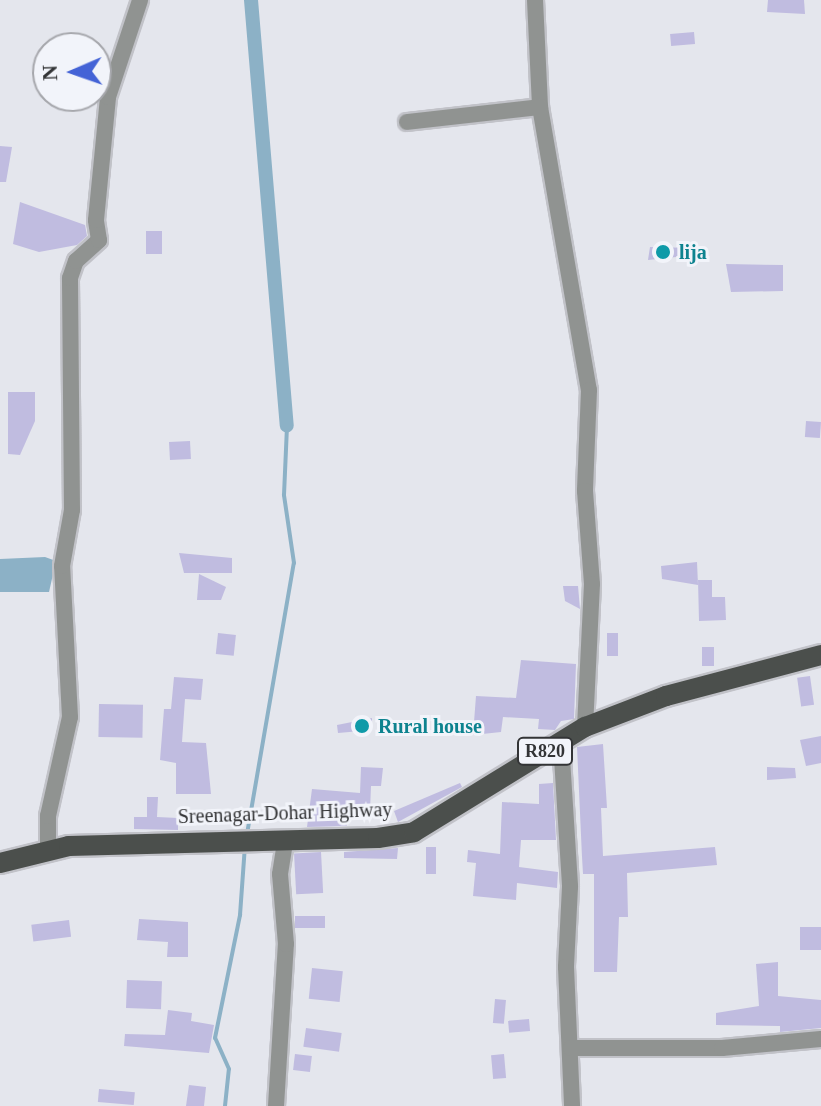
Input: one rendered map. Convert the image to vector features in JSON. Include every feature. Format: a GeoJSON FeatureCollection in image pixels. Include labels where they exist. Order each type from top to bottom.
{"type":"FeatureCollection","features":[{"type":"Feature","properties":{"kind":"main road","name":"Sreenagar-Dohar Highway"},"geometry":{"type":"LineString","coordinates":[[0,863],[48,851],[206,840],[280,841],[414,832],[585,727],[666,696],[821,655]]}},
{"type":"Feature","properties":{"kind":"street"},"geometry":{"type":"LineString","coordinates":[[48,851],[48,816],[70,717],[62,566],[73,495],[74,435],[67,360],[70,278],[76,261],[99,240],[96,220],[108,97],[140,0]]}},
{"type":"Feature","properties":{"kind":"street"},"geometry":{"type":"LineString","coordinates":[[535,0],[540,107],[589,390],[585,491],[592,584],[585,727]]}},
{"type":"Feature","properties":{"kind":"street"},"geometry":{"type":"LineString","coordinates":[[407,122],[540,107]]}},
{"type":"Feature","properties":{"kind":"street"},"geometry":{"type":"LineString","coordinates":[[561,742],[570,887],[566,967],[572,1106]]}},
{"type":"Feature","properties":{"kind":"street"},"geometry":{"type":"LineString","coordinates":[[276,1106],[286,944],[280,841]]}},
{"type":"Feature","properties":{"kind":"street"},"geometry":{"type":"LineString","coordinates":[[571,1048],[722,1048],[821,1039]]}},
{"type":"Feature","properties":{"kind":"water"},"geometry":{"type":"Polygon","coordinates":[[[45,557],[56,561],[49,592],[0,592],[0,559],[45,557]]]}},
{"type":"Feature","properties":{"kind":"building"},"geometry":{"type":"Polygon","coordinates":[[[768,0],[804,0],[805,14],[767,12],[768,0]]]}},
{"type":"Feature","properties":{"kind":"building"},"geometry":{"type":"Polygon","coordinates":[[[694,32],[695,44],[671,46],[670,34],[694,32]]]}},
{"type":"Feature","properties":{"kind":"building"},"geometry":{"type":"Polygon","coordinates":[[[0,146],[12,147],[6,182],[0,182],[0,146]]]}},
{"type":"Feature","properties":{"kind":"building"},"geometry":{"type":"Polygon","coordinates":[[[20,202],[85,225],[87,236],[77,245],[39,252],[13,244],[20,202]]]}},
{"type":"Feature","properties":{"kind":"building"},"geometry":{"type":"Polygon","coordinates":[[[146,231],[162,231],[162,254],[146,254],[146,231]]]}},
{"type":"Feature","properties":{"kind":"building","name":"lija"},"geometry":{"type":"Polygon","coordinates":[[[650,247],[695,248],[695,255],[648,260],[650,247]]]}},
{"type":"Feature","properties":{"kind":"building"},"geometry":{"type":"Polygon","coordinates":[[[726,264],[783,265],[783,291],[731,292],[726,264]]]}},
{"type":"Feature","properties":{"kind":"building"},"geometry":{"type":"Polygon","coordinates":[[[8,392],[35,392],[35,421],[20,455],[8,454],[8,392]]]}},
{"type":"Feature","properties":{"kind":"building"},"geometry":{"type":"Polygon","coordinates":[[[806,421],[821,422],[820,438],[805,437],[806,421]]]}},
{"type":"Feature","properties":{"kind":"building"},"geometry":{"type":"Polygon","coordinates":[[[190,441],[191,459],[170,460],[169,442],[190,441]]]}},
{"type":"Feature","properties":{"kind":"building"},"geometry":{"type":"Polygon","coordinates":[[[179,553],[232,558],[232,573],[184,573],[179,553]]]}},
{"type":"Feature","properties":{"kind":"building"},"geometry":{"type":"Polygon","coordinates":[[[697,562],[698,585],[662,579],[661,566],[697,562]]]}},
{"type":"Feature","properties":{"kind":"building"},"geometry":{"type":"Polygon","coordinates":[[[199,574],[226,587],[221,600],[197,600],[199,574]]]}},
{"type":"Feature","properties":{"kind":"building"},"geometry":{"type":"Polygon","coordinates":[[[698,580],[712,580],[712,597],[725,597],[726,620],[699,621],[698,580]]]}},
{"type":"Feature","properties":{"kind":"building"},"geometry":{"type":"Polygon","coordinates":[[[563,586],[578,586],[580,609],[565,601],[563,586]]]}},
{"type":"Feature","properties":{"kind":"building"},"geometry":{"type":"Polygon","coordinates":[[[218,633],[236,635],[234,656],[216,654],[218,633]]]}},
{"type":"Feature","properties":{"kind":"building"},"geometry":{"type":"Polygon","coordinates":[[[607,633],[618,633],[618,656],[607,656],[607,633]]]}},
{"type":"Feature","properties":{"kind":"building"},"geometry":{"type":"Polygon","coordinates":[[[702,647],[714,647],[714,666],[702,666],[702,647]]]}},
{"type":"Feature","properties":{"kind":"building"},"geometry":{"type":"Polygon","coordinates":[[[521,660],[576,664],[574,719],[561,721],[555,730],[538,729],[539,719],[503,717],[501,732],[473,735],[476,696],[516,698],[521,660]]]}},
{"type":"Feature","properties":{"kind":"building"},"geometry":{"type":"Polygon","coordinates":[[[810,676],[814,705],[801,707],[797,678],[810,676]]]}},
{"type":"Feature","properties":{"kind":"building"},"geometry":{"type":"Polygon","coordinates":[[[174,677],[203,679],[201,700],[185,699],[182,742],[206,743],[211,794],[176,794],[176,763],[160,760],[164,709],[171,709],[174,677]]]}},
{"type":"Feature","properties":{"kind":"building"},"geometry":{"type":"Polygon","coordinates":[[[99,704],[143,705],[142,738],[98,737],[99,704]]]}},
{"type":"Feature","properties":{"kind":"building","name":"Rural house"},"geometry":{"type":"Polygon","coordinates":[[[372,718],[372,730],[338,733],[337,725],[372,718]]]}},
{"type":"Feature","properties":{"kind":"building"},"geometry":{"type":"Polygon","coordinates":[[[821,736],[821,763],[806,766],[800,740],[821,736]]]}},
{"type":"Feature","properties":{"kind":"building"},"geometry":{"type":"Polygon","coordinates":[[[603,744],[607,808],[601,808],[603,856],[715,847],[717,865],[627,873],[628,917],[619,917],[617,972],[594,972],[594,874],[583,874],[577,747],[603,744]]]}},
{"type":"Feature","properties":{"kind":"building"},"geometry":{"type":"Polygon","coordinates":[[[361,767],[383,768],[381,786],[371,786],[370,811],[346,809],[347,826],[307,827],[312,789],[360,793],[361,767]]]}},
{"type":"Feature","properties":{"kind":"building"},"geometry":{"type":"Polygon","coordinates":[[[767,767],[795,768],[796,778],[767,780],[767,767]]]}},
{"type":"Feature","properties":{"kind":"building"},"geometry":{"type":"Polygon","coordinates":[[[460,783],[462,787],[398,822],[394,811],[460,783]]]}},
{"type":"Feature","properties":{"kind":"building"},"geometry":{"type":"Polygon","coordinates":[[[553,783],[556,840],[521,840],[519,867],[558,872],[557,888],[517,883],[516,900],[473,896],[476,863],[467,862],[468,850],[500,854],[502,802],[539,804],[539,784],[553,783]]]}},
{"type":"Feature","properties":{"kind":"building"},"geometry":{"type":"Polygon","coordinates":[[[147,797],[158,797],[157,817],[178,818],[178,830],[134,829],[134,817],[147,817],[147,797]]]}},
{"type":"Feature","properties":{"kind":"building"},"geometry":{"type":"Polygon","coordinates":[[[426,847],[436,847],[436,874],[426,874],[426,847]]]}},
{"type":"Feature","properties":{"kind":"building"},"geometry":{"type":"Polygon","coordinates":[[[398,848],[397,859],[344,858],[344,852],[398,848]]]}},
{"type":"Feature","properties":{"kind":"building"},"geometry":{"type":"Polygon","coordinates":[[[321,852],[323,893],[296,894],[294,853],[321,852]]]}},
{"type":"Feature","properties":{"kind":"building"},"geometry":{"type":"Polygon","coordinates":[[[295,916],[325,916],[325,928],[295,928],[295,916]]]}},
{"type":"Feature","properties":{"kind":"building"},"geometry":{"type":"Polygon","coordinates":[[[139,919],[188,922],[188,957],[167,957],[168,942],[137,940],[139,919]]]}},
{"type":"Feature","properties":{"kind":"building"},"geometry":{"type":"Polygon","coordinates":[[[69,920],[71,937],[33,942],[31,925],[69,920]]]}},
{"type":"Feature","properties":{"kind":"building"},"geometry":{"type":"Polygon","coordinates":[[[800,927],[821,927],[821,950],[800,950],[800,927]]]}},
{"type":"Feature","properties":{"kind":"building"},"geometry":{"type":"Polygon","coordinates":[[[778,962],[778,996],[821,1000],[821,1028],[780,1032],[780,1026],[716,1025],[716,1013],[759,1006],[756,964],[778,962]]]}},
{"type":"Feature","properties":{"kind":"building"},"geometry":{"type":"Polygon","coordinates":[[[312,968],[343,971],[340,1002],[309,999],[312,968]]]}},
{"type":"Feature","properties":{"kind":"building"},"geometry":{"type":"Polygon","coordinates":[[[127,980],[162,981],[161,1009],[126,1008],[127,980]]]}},
{"type":"Feature","properties":{"kind":"building"},"geometry":{"type":"Polygon","coordinates":[[[495,999],[506,1000],[504,1024],[493,1023],[495,999]]]}},
{"type":"Feature","properties":{"kind":"building"},"geometry":{"type":"Polygon","coordinates":[[[168,1010],[192,1013],[191,1021],[214,1025],[209,1053],[124,1046],[125,1034],[165,1035],[168,1010]]]}},
{"type":"Feature","properties":{"kind":"building"},"geometry":{"type":"Polygon","coordinates":[[[529,1019],[530,1031],[509,1033],[508,1021],[529,1019]]]}},
{"type":"Feature","properties":{"kind":"building"},"geometry":{"type":"Polygon","coordinates":[[[306,1028],[342,1033],[339,1052],[303,1047],[306,1028]]]}},
{"type":"Feature","properties":{"kind":"building"},"geometry":{"type":"Polygon","coordinates":[[[295,1054],[312,1056],[310,1072],[293,1070],[295,1054]]]}},
{"type":"Feature","properties":{"kind":"building"},"geometry":{"type":"Polygon","coordinates":[[[504,1054],[506,1078],[493,1079],[491,1055],[504,1054]]]}},
{"type":"Feature","properties":{"kind":"building"},"geometry":{"type":"Polygon","coordinates":[[[189,1085],[206,1087],[204,1106],[186,1106],[189,1085]]]}},
{"type":"Feature","properties":{"kind":"building"},"geometry":{"type":"Polygon","coordinates":[[[99,1089],[135,1092],[134,1105],[98,1102],[99,1089]]]}},
{"type":"Feature","properties":{"kind":"waterway"},"geometry":{"type":"LineString","coordinates":[[251,0],[287,425]]}},
{"type":"Feature","properties":{"kind":"waterway"},"geometry":{"type":"LineString","coordinates":[[247,834],[294,563],[284,495],[287,425]]}},
{"type":"Feature","properties":{"kind":"waterway"},"geometry":{"type":"LineString","coordinates":[[225,1106],[229,1069],[215,1038],[240,915],[245,846]]}},
{"type":"Feature","properties":{"kind":"place","name":"lija"},"geometry":{"type":"Point","coordinates":[663,252]}},
{"type":"Feature","properties":{"kind":"place","name":"Rural house"},"geometry":{"type":"Point","coordinates":[362,726]}}]}
